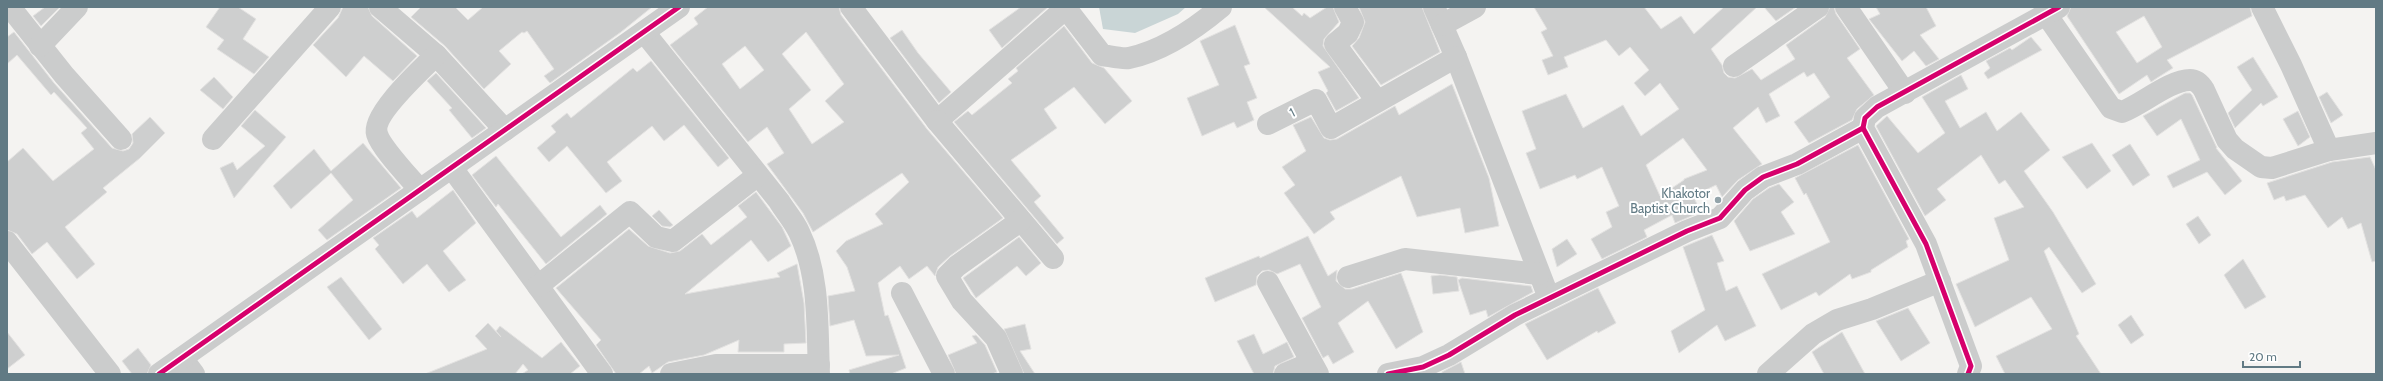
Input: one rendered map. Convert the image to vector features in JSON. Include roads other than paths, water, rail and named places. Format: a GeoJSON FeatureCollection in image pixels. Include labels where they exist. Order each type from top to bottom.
{"type":"FeatureCollection","features":[{"type":"Feature","properties":{"kind":"street"},"geometry":{"type":"LineString","coordinates":[[10,7],[40,46],[121,139]]}},
{"type":"Feature","properties":{"kind":"street"},"geometry":{"type":"LineString","coordinates":[[40,46],[77,7]]}},
{"type":"Feature","properties":{"kind":"street"},"geometry":{"type":"LineString","coordinates":[[213,139],[330,7]]}},
{"type":"Feature","properties":{"kind":"street"},"geometry":{"type":"LineString","coordinates":[[380,7],[436,55],[505,130]]}},
{"type":"Feature","properties":{"kind":"street"},"geometry":{"type":"LineString","coordinates":[[159,374],[188,366],[420,190],[679,7]]}},
{"type":"Feature","properties":{"kind":"street"},"geometry":{"type":"LineString","coordinates":[[851,7],[938,121],[1020,221],[1053,258]]}},
{"type":"Feature","properties":{"kind":"street"},"geometry":{"type":"LineString","coordinates":[[938,121],[1065,8],[1102,54],[1128,58],[1163,44],[1208,18],[1221,7]]}},
{"type":"Feature","properties":{"kind":"street"},"geometry":{"type":"LineString","coordinates":[[1345,7],[1353,22],[1348,33],[1335,44],[1377,102],[1456,57]]}},
{"type":"Feature","properties":{"kind":"street"},"geometry":{"type":"LineString","coordinates":[[1475,7],[1438,16],[1456,57],[1549,298]]}},
{"type":"Feature","properties":{"kind":"street"},"geometry":{"type":"LineString","coordinates":[[1734,66],[1818,7]]}},
{"type":"Feature","properties":{"kind":"street"},"geometry":{"type":"LineString","coordinates":[[1846,7],[1905,93]]}},
{"type":"Feature","properties":{"kind":"street"},"geometry":{"type":"LineString","coordinates":[[2262,7],[2291,65],[2329,150]]}},
{"type":"Feature","properties":{"kind":"street"},"geometry":{"type":"LineString","coordinates":[[1968,374],[1971,366],[1926,244],[1863,128],[1865,118],[1869,114],[1905,93],[2053,10],[2111,108],[2122,112],[2176,83],[2190,80],[2200,83],[2227,140],[2235,149],[2261,167],[2272,168],[2329,150],[2376,143]]}},
{"type":"Feature","properties":{"kind":"street"},"geometry":{"type":"LineString","coordinates":[[644,32],[758,175],[799,230],[810,259],[815,290],[819,369],[716,365],[671,374]]}},
{"type":"Feature","properties":{"kind":"street"},"geometry":{"type":"LineString","coordinates":[[420,190],[382,144],[377,134],[377,123],[384,110],[436,55]]}},
{"type":"Feature","properties":{"kind":"street","name":"1"},"geometry":{"type":"LineString","coordinates":[[1268,124],[1316,100],[1331,128],[1377,102]]}},
{"type":"Feature","properties":{"kind":"street"},"geometry":{"type":"LineString","coordinates":[[1388,374],[1423,367],[1449,355],[1495,326],[1549,298],[1687,231],[1720,218],[1745,190],[1763,177],[1797,164],[1863,128]]}},
{"type":"Feature","properties":{"kind":"street"},"geometry":{"type":"LineString","coordinates":[[452,168],[602,374]]}},
{"type":"Feature","properties":{"kind":"street"},"geometry":{"type":"LineString","coordinates":[[538,286],[630,212],[656,237],[673,241],[758,175]]}},
{"type":"Feature","properties":{"kind":"street"},"geometry":{"type":"LineString","coordinates":[[1010,373],[996,338],[962,301],[947,276],[957,266],[1020,221]]}},
{"type":"Feature","properties":{"kind":"street"},"geometry":{"type":"LineString","coordinates":[[9,248],[110,374]]}},
{"type":"Feature","properties":{"kind":"street"},"geometry":{"type":"LineString","coordinates":[[1348,277],[1405,258],[1539,274]]}},
{"type":"Feature","properties":{"kind":"street"},"geometry":{"type":"LineString","coordinates":[[1768,374],[1813,334],[1837,320],[1872,309],[1940,281]]}},
{"type":"Feature","properties":{"kind":"street"},"geometry":{"type":"LineString","coordinates":[[1268,282],[1315,369],[1285,374]]}},
{"type":"Feature","properties":{"kind":"street"},"geometry":{"type":"LineString","coordinates":[[902,292],[944,374]]}},
{"type":"Feature","properties":{"kind":"place","name":"Khakotor Baptist Church"},"geometry":{"type":"Point","coordinates":[1718,200]}}]}
